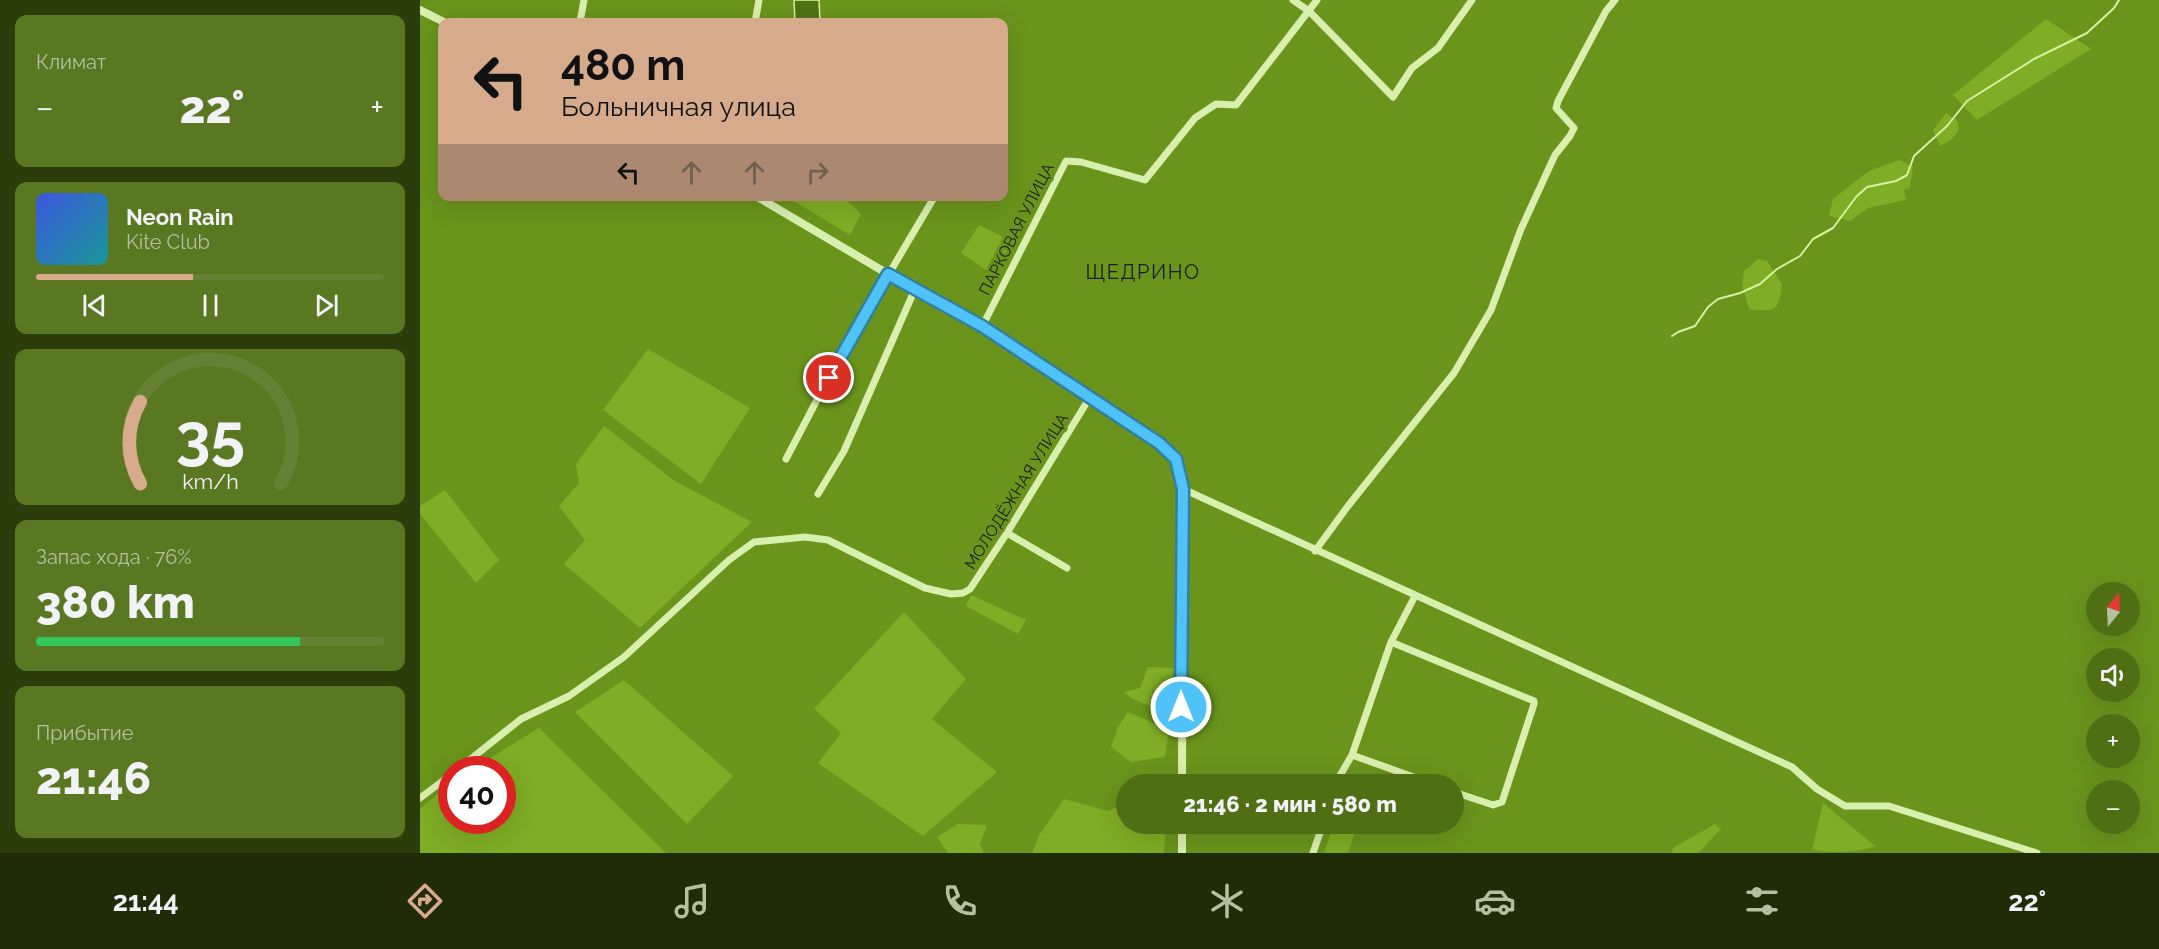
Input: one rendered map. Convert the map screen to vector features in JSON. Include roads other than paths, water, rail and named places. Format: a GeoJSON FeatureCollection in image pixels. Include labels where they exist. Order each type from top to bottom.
{"type":"FeatureCollection","features":[{"type":"Feature","properties":{"kind":"street"},"geometry":{"type":"LineString","coordinates":[[581,18],[584,0]]}},
{"type":"Feature","properties":{"kind":"street"},"geometry":{"type":"LineString","coordinates":[[756,18],[759,0]]}},
{"type":"Feature","properties":{"kind":"street"},"geometry":{"type":"LineString","coordinates":[[1293,0],[1309,11],[1393,97],[1412,68],[1438,48],[1472,0]]}},
{"type":"Feature","properties":{"kind":"street"},"geometry":{"type":"LineString","coordinates":[[1309,11],[1317,0]]}},
{"type":"Feature","properties":{"kind":"street"},"geometry":{"type":"LineString","coordinates":[[1315,551],[1454,373],[1491,310],[1518,235],[1555,155],[1574,128],[1556,108],[1558,101],[1606,11],[1615,0]]}},
{"type":"Feature","properties":{"kind":"street"},"geometry":{"type":"LineString","coordinates":[[420,10],[438,19]]}},
{"type":"Feature","properties":{"kind":"street","name":"ПАРКОВАЯ УЛИЦА"},"geometry":{"type":"LineString","coordinates":[[982,326],[1066,161],[1081,162],[1145,180],[1195,118],[1216,104],[1236,105],[1309,11]]}},
{"type":"Feature","properties":{"kind":"street"},"geometry":{"type":"LineString","coordinates":[[764,201],[982,326],[1159,443],[1176,459],[1183,489],[1182,774]]}},
{"type":"Feature","properties":{"kind":"street"},"geometry":{"type":"LineString","coordinates":[[786,459],[839,358],[931,201]]}},
{"type":"Feature","properties":{"kind":"street"},"geometry":{"type":"LineString","coordinates":[[818,494],[843,451],[915,289]]}},
{"type":"Feature","properties":{"kind":"street","name":"МОЛОДЁЖНАЯ УЛИЦА"},"geometry":{"type":"LineString","coordinates":[[475,756],[521,719],[569,696],[624,657],[729,560],[746,546],[762,540],[816,537],[848,549],[925,588],[951,594],[963,593],[970,589],[1007,533],[1090,396]]}},
{"type":"Feature","properties":{"kind":"street"},"geometry":{"type":"LineString","coordinates":[[1183,489],[1792,767],[1816,789],[1845,806],[1889,806],[2037,853]]}},
{"type":"Feature","properties":{"kind":"street"},"geometry":{"type":"LineString","coordinates":[[1007,533],[1067,568]]}},
{"type":"Feature","properties":{"kind":"street"},"geometry":{"type":"LineString","coordinates":[[1341,774],[1352,755],[1391,642],[1415,596]]}},
{"type":"Feature","properties":{"kind":"street"},"geometry":{"type":"LineString","coordinates":[[1391,642],[1533,701],[1534,704],[1502,802],[1493,806],[1464,796]]}},
{"type":"Feature","properties":{"kind":"street"},"geometry":{"type":"LineString","coordinates":[[1352,755],[1405,774]]}},
{"type":"Feature","properties":{"kind":"street"},"geometry":{"type":"LineString","coordinates":[[420,798],[438,784]]}},
{"type":"Feature","properties":{"kind":"street"},"geometry":{"type":"LineString","coordinates":[[1182,834],[1182,853]]}},
{"type":"Feature","properties":{"kind":"street"},"geometry":{"type":"LineString","coordinates":[[1313,853],[1320,834]]}},
{"type":"Feature","properties":{"kind":"waterway"},"geometry":{"type":"LineString","coordinates":[[1672,336],[1695,326],[1708,307],[1718,299],[1760,284],[1777,269],[1800,256],[1813,239],[1833,228],[1856,197],[1867,187],[1896,181],[1907,175],[1914,156],[1947,126],[1967,101],[2034,59],[2087,33],[2114,8],[2119,0]]}},
{"type":"Feature","properties":{"kind":"district","name":"ЩЕДРИНО"},"geometry":{"type":"Point","coordinates":[1143,272]}}]}
